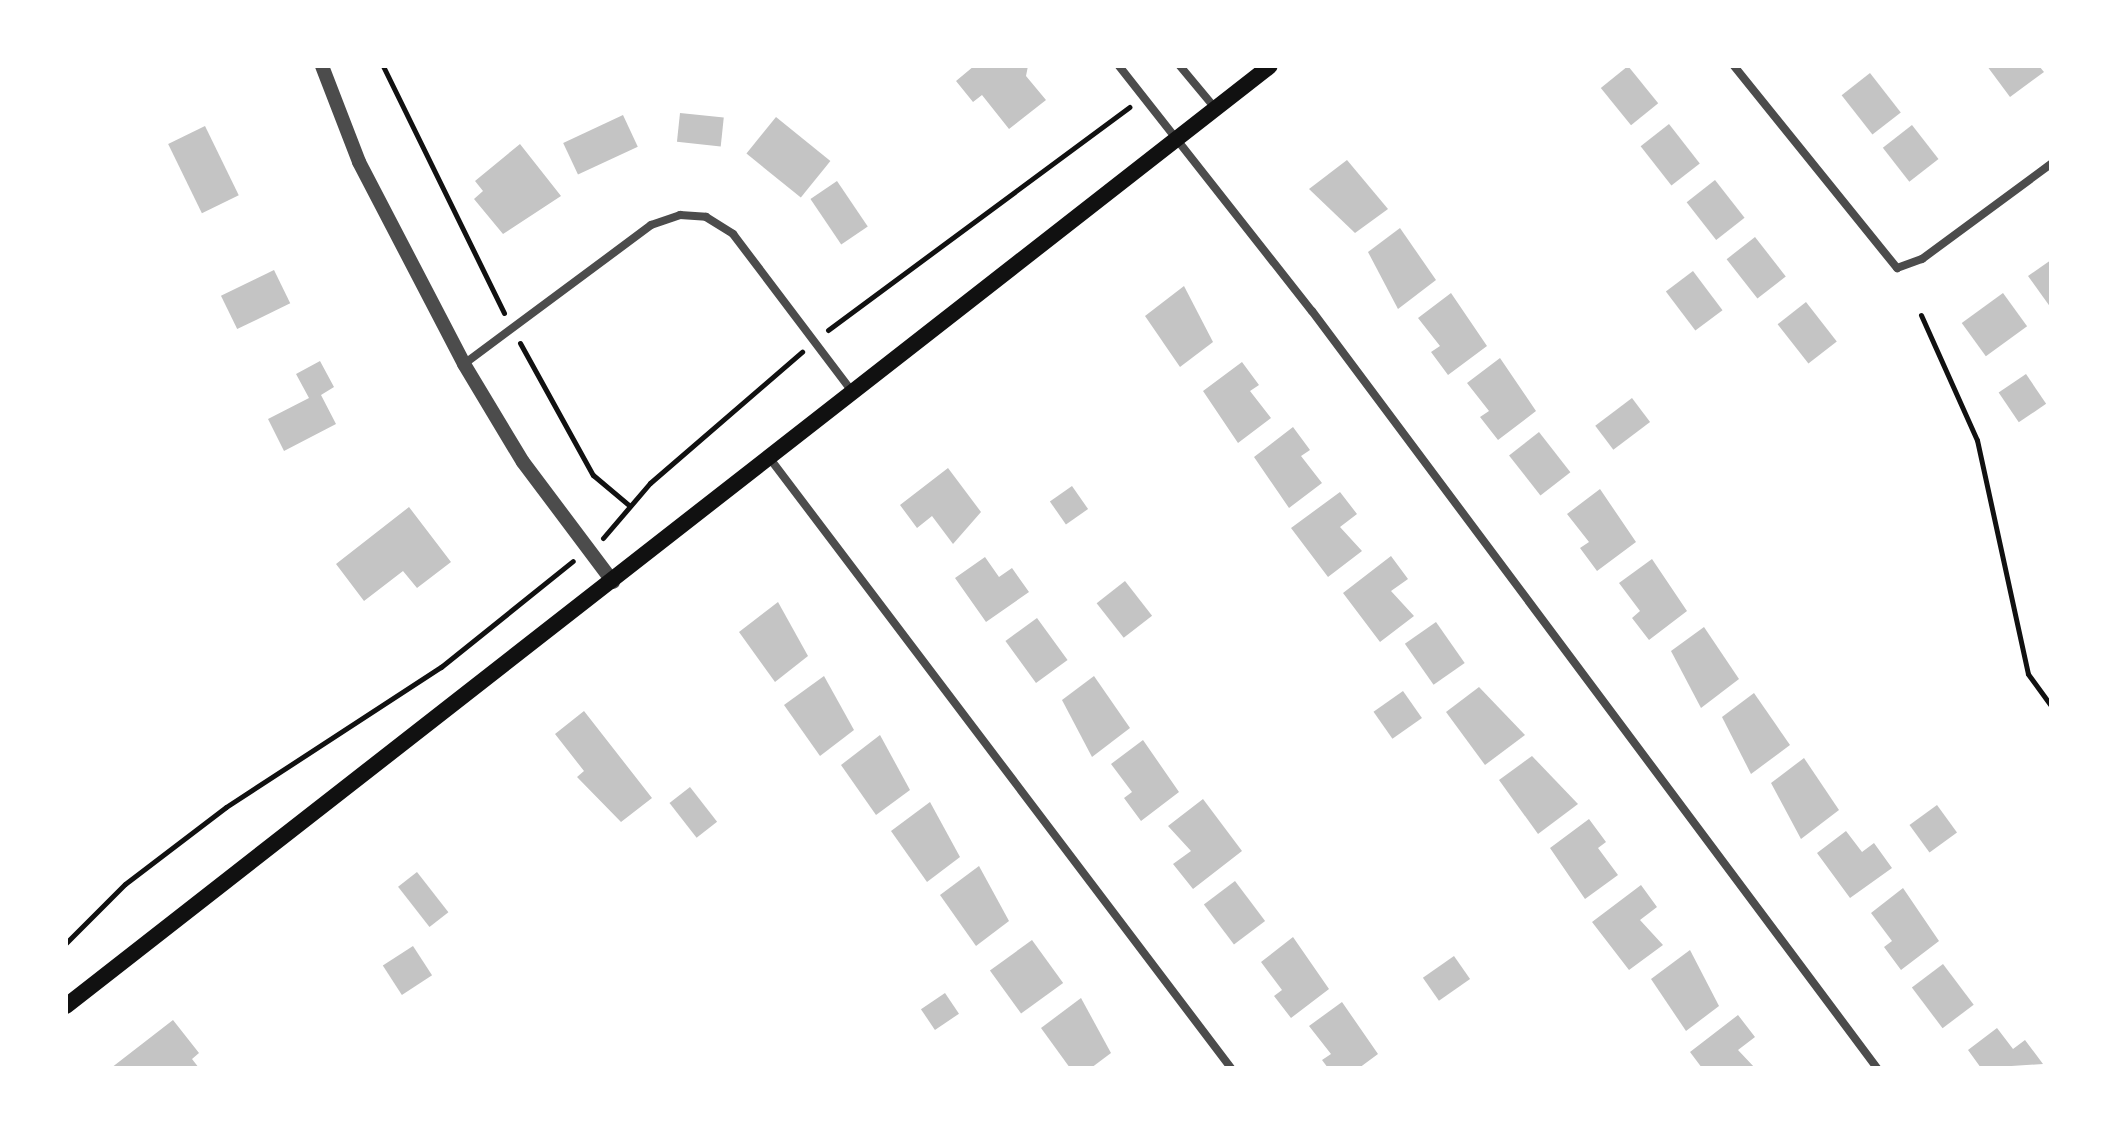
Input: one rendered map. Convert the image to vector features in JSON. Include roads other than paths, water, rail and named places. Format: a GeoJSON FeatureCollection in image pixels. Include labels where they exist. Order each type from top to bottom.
{"type":"FeatureCollection","features":[{"type":"Feature","properties":{"kind":"main road"},"geometry":{"type":"LineString","coordinates":[[66,1006],[855,396],[1270,66]]}},
{"type":"Feature","properties":{"kind":"street"},"geometry":{"type":"LineString","coordinates":[[322,66],[359,162],[464,364],[613,582]]}},
{"type":"Feature","properties":{"kind":"street"},"geometry":{"type":"LineString","coordinates":[[1119,66],[1312,311],[1877,1068]]}},
{"type":"Feature","properties":{"kind":"street"},"geometry":{"type":"LineString","coordinates":[[1180,66],[1216,109]]}},
{"type":"Feature","properties":{"kind":"street"},"geometry":{"type":"LineString","coordinates":[[1734,66],[1897,268],[1922,259],[2051,164]]}},
{"type":"Feature","properties":{"kind":"street"},"geometry":{"type":"LineString","coordinates":[[464,364],[651,225],[680,215],[706,217],[733,234],[855,396]]}},
{"type":"Feature","properties":{"kind":"street"},"geometry":{"type":"LineString","coordinates":[[771,460],[1231,1068]]}}]}
